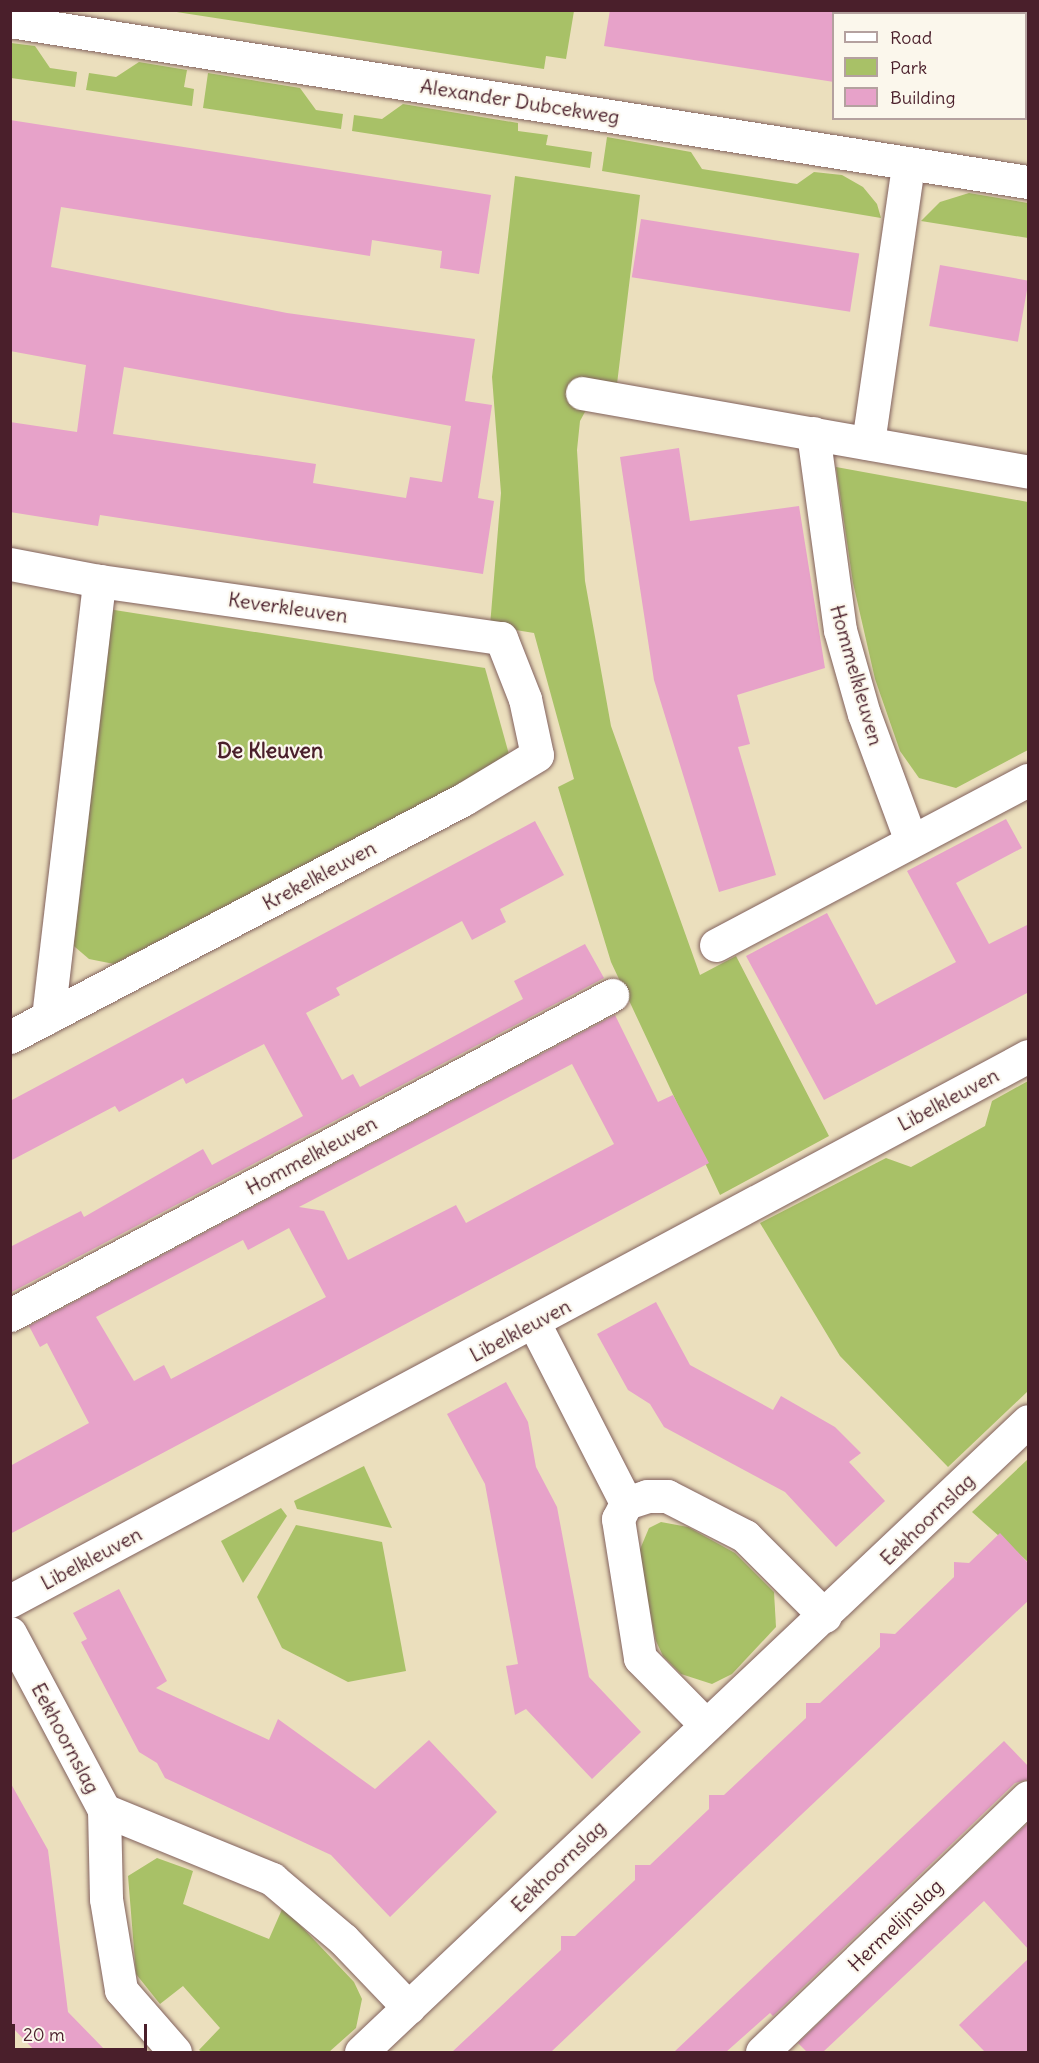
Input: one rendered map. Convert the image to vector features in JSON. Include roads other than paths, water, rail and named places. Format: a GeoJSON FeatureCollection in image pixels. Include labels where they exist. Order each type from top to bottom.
{"type":"FeatureCollection","features":[{"type":"Feature","properties":{"kind":"street","name":"Alexander Dubcekweg"},"geometry":{"type":"LineString","coordinates":[[10,21],[63,20],[908,164],[1029,182]]}},
{"type":"Feature","properties":{"kind":"street"},"geometry":{"type":"LineString","coordinates":[[868,443],[908,164]]}},
{"type":"Feature","properties":{"kind":"street"},"geometry":{"type":"LineString","coordinates":[[582,393],[1029,472]]}},
{"type":"Feature","properties":{"kind":"street","name":"Hommelkleuven"},"geometry":{"type":"LineString","coordinates":[[813,433],[840,630],[864,714],[911,841]]}},
{"type":"Feature","properties":{"kind":"street","name":"Keverkleuven"},"geometry":{"type":"LineString","coordinates":[[10,564],[99,580],[501,638],[525,699]]}},
{"type":"Feature","properties":{"kind":"street"},"geometry":{"type":"LineString","coordinates":[[48,1017],[99,580]]}},
{"type":"Feature","properties":{"kind":"street","name":"Krekelkleuven"},"geometry":{"type":"LineString","coordinates":[[10,1037],[464,799],[537,755],[525,699]]}},
{"type":"Feature","properties":{"kind":"street"},"geometry":{"type":"LineString","coordinates":[[716,945],[1029,780]]}},
{"type":"Feature","properties":{"kind":"street","name":"Hommelkleuven"},"geometry":{"type":"LineString","coordinates":[[10,1315],[612,995]]}},
{"type":"Feature","properties":{"kind":"street","name":"Libelkleuven"},"geometry":{"type":"LineString","coordinates":[[10,1601],[534,1323],[1029,1056]]}},
{"type":"Feature","properties":{"kind":"street"},"geometry":{"type":"LineString","coordinates":[[534,1323],[626,1503]]}},
{"type":"Feature","properties":{"kind":"street","name":"Eekhoornslag"},"geometry":{"type":"LineString","coordinates":[[361,2052],[1029,1421]]}},
{"type":"Feature","properties":{"kind":"street"},"geometry":{"type":"LineString","coordinates":[[706,1725],[640,1658],[618,1519],[626,1503],[647,1496],[667,1496],[745,1536],[825,1616]]}},
{"type":"Feature","properties":{"kind":"street","name":"Eekhoornslag"},"geometry":{"type":"LineString","coordinates":[[10,1633],[104,1810],[106,1899],[120,1990],[175,2052]]}},
{"type":"Feature","properties":{"kind":"street","name":"Hermelijnslag"},"geometry":{"type":"LineString","coordinates":[[762,2052],[1029,1797]]}},
{"type":"Feature","properties":{"kind":"street","name":"Eekhoornslag"},"geometry":{"type":"LineString","coordinates":[[104,1810],[273,1879],[343,1939],[409,2007]]}},
{"type":"Feature","properties":{"kind":"district","name":"De Kleuven"},"geometry":{"type":"Point","coordinates":[270,751]}}]}
